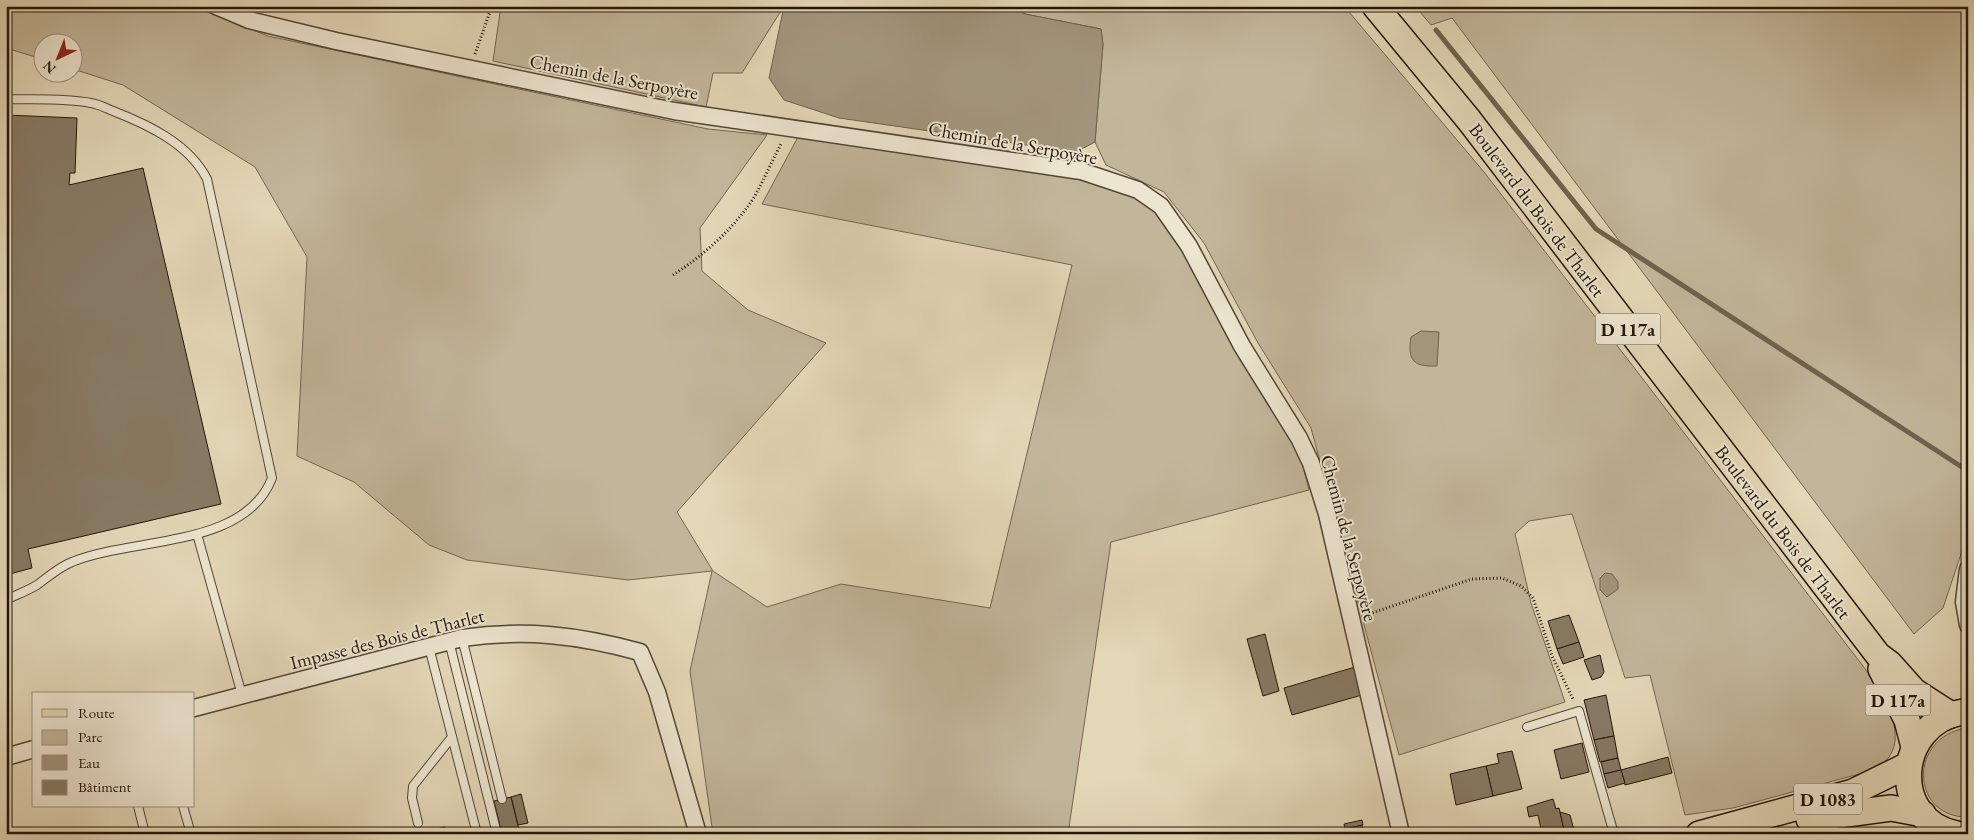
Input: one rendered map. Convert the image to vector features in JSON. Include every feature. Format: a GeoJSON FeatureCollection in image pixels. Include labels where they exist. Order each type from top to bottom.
{"type":"FeatureCollection","features":[{"type":"Feature","properties":{"kind":"main road","name":"Boulevard du Bois de Tharlet"},"geometry":{"type":"LineString","coordinates":[[1375,6],[1469,120],[1878,655],[1890,664],[1914,691],[1931,704],[1962,711]]}},
{"type":"Feature","properties":{"kind":"main road","name":"Boulevard du Bois de Tharlet"},"geometry":{"type":"LineString","coordinates":[[1878,655],[1878,664],[1907,720],[1911,756],[1908,783],[1914,800],[1923,814]]}},
{"type":"Feature","properties":{"kind":"main road"},"geometry":{"type":"LineString","coordinates":[[1911,756],[1931,725],[1962,711]]}},
{"type":"Feature","properties":{"kind":"main road","name":"D 1083"},"geometry":{"type":"LineString","coordinates":[[1700,834],[1853,792],[1911,756]]}},
{"type":"Feature","properties":{"kind":"main road","name":"D 1083"},"geometry":{"type":"LineString","coordinates":[[1744,823],[1791,822],[1848,812],[1891,808],[1923,814]]}},
{"type":"Feature","properties":{"kind":"main road"},"geometry":{"type":"LineString","coordinates":[[1923,814],[1936,825],[1957,834]]}},
{"type":"Feature","properties":{"kind":"street","name":"Chemin de la Serpoyère"},"geometry":{"type":"LineString","coordinates":[[216,6],[249,20],[336,41],[674,111],[1081,172],[1138,190],[1161,206],[1189,246],[1242,346],[1299,438],[1311,463],[1327,514],[1401,834]]}},
{"type":"Feature","properties":{"kind":"street"},"geometry":{"type":"LineString","coordinates":[[1968,569],[1964,602],[1968,625]]}},
{"type":"Feature","properties":{"kind":"street","name":"Impasse des Bois de Tharlet"},"geometry":{"type":"LineString","coordinates":[[195,708],[455,640],[497,633],[553,634],[605,642],[640,652],[657,692],[698,834]]}},
{"type":"Feature","properties":{"kind":"street"},"geometry":{"type":"LineString","coordinates":[[6,756],[32,750]]}},
{"type":"Feature","properties":{"kind":"lane"},"geometry":{"type":"LineString","coordinates":[[6,99],[92,103],[133,119],[164,136],[189,153],[200,166],[207,179],[272,478],[268,490],[258,502],[245,512],[197,534],[72,561],[35,586],[6,600]]}},
{"type":"Feature","properties":{"kind":"lane"},"geometry":{"type":"LineString","coordinates":[[197,534],[242,695]]}},
{"type":"Feature","properties":{"kind":"lane"},"geometry":{"type":"LineString","coordinates":[[455,640],[502,799]]}},
{"type":"Feature","properties":{"kind":"lane"},"geometry":{"type":"LineString","coordinates":[[455,640],[497,834]]}},
{"type":"Feature","properties":{"kind":"lane"},"geometry":{"type":"LineString","coordinates":[[429,647],[477,834]]}},
{"type":"Feature","properties":{"kind":"lane"},"geometry":{"type":"LineString","coordinates":[[1527,727],[1579,711],[1614,834]]}},
{"type":"Feature","properties":{"kind":"lane"},"geometry":{"type":"LineString","coordinates":[[418,823],[412,798],[413,786],[452,737]]}},
{"type":"Feature","properties":{"kind":"lane"},"geometry":{"type":"LineString","coordinates":[[138,808],[145,834]]}},
{"type":"Feature","properties":{"kind":"lane"},"geometry":{"type":"LineString","coordinates":[[184,808],[190,834]]}},
{"type":"Feature","properties":{"kind":"path"},"geometry":{"type":"LineString","coordinates":[[470,69],[492,6]]}},
{"type":"Feature","properties":{"kind":"path"},"geometry":{"type":"LineString","coordinates":[[673,275],[693,262],[718,240],[755,195],[790,128]]}},
{"type":"Feature","properties":{"kind":"path"},"geometry":{"type":"LineString","coordinates":[[1351,620],[1472,579],[1502,578],[1521,586],[1533,598],[1552,656],[1579,711]]}},
{"type":"Feature","properties":{"kind":"green space"},"geometry":{"type":"Polygon","coordinates":[[[6,6],[192,6],[268,36],[708,129],[767,135],[700,228],[702,271],[748,310],[826,343],[677,512],[713,571],[767,607],[841,584],[990,608],[1072,265],[762,204],[798,137],[1088,179],[1135,195],[1154,208],[1188,254],[1298,447],[1309,490],[1111,542],[1068,834],[713,834],[690,671],[712,571],[628,580],[467,560],[429,545],[354,482],[297,456],[307,257],[255,167],[123,85],[82,72],[82,32],[32,32],[32,56],[6,48],[6,6]]]}},
{"type":"Feature","properties":{"kind":"green space"},"geometry":{"type":"Polygon","coordinates":[[[501,6],[784,6],[742,73],[713,73],[706,107],[493,61],[501,6]]]}},
{"type":"Feature","properties":{"kind":"green space"},"geometry":{"type":"Polygon","coordinates":[[[1008,6],[1344,6],[1484,172],[1866,670],[1890,712],[1894,724],[1894,746],[1889,757],[1874,770],[1733,808],[1685,815],[1650,675],[1625,678],[1572,514],[1529,521],[1515,534],[1531,603],[1565,702],[1399,755],[1311,428],[1258,343],[1204,243],[1164,192],[1106,165],[1095,142],[1103,44],[1101,29],[1025,14],[1008,6]]]}},
{"type":"Feature","properties":{"kind":"green space"},"geometry":{"type":"Polygon","coordinates":[[[1415,6],[1968,6],[1968,533],[1943,608],[1914,634],[1452,18],[1431,25],[1415,6]]]}},
{"type":"Feature","properties":{"kind":"green space"},"geometry":{"type":"Polygon","coordinates":[[[1961,729],[1968,729],[1968,817],[1950,814],[1936,806],[1927,793],[1924,779],[1925,763],[1932,749],[1944,737],[1961,729]]]}},
{"type":"Feature","properties":{"kind":"water"},"geometry":{"type":"Polygon","coordinates":[[[784,6],[1008,6],[1025,14],[1101,29],[1103,44],[1095,142],[1076,152],[839,118],[784,100],[769,78],[784,6]]]}},
{"type":"Feature","properties":{"kind":"water"},"geometry":{"type":"Polygon","coordinates":[[[1421,331],[1439,332],[1437,366],[1418,364],[1411,357],[1411,337],[1421,331]]]}},
{"type":"Feature","properties":{"kind":"water"},"geometry":{"type":"Polygon","coordinates":[[[1605,573],[1612,574],[1618,582],[1618,589],[1607,597],[1600,590],[1600,578],[1605,573]]]}},
{"type":"Feature","properties":{"kind":"building"},"geometry":{"type":"Polygon","coordinates":[[[6,115],[77,118],[75,173],[70,173],[69,185],[143,168],[221,504],[28,549],[32,568],[6,575],[6,115]]]}},
{"type":"Feature","properties":{"kind":"building"},"geometry":{"type":"Polygon","coordinates":[[[1569,615],[1579,642],[1557,649],[1548,621],[1569,615]]]}},
{"type":"Feature","properties":{"kind":"building"},"geometry":{"type":"Polygon","coordinates":[[[1265,634],[1279,691],[1263,696],[1247,639],[1265,634]]]}},
{"type":"Feature","properties":{"kind":"building"},"geometry":{"type":"Polygon","coordinates":[[[1579,642],[1584,657],[1563,664],[1557,649],[1579,642]]]}},
{"type":"Feature","properties":{"kind":"building"},"geometry":{"type":"Polygon","coordinates":[[[1600,655],[1604,672],[1601,677],[1592,680],[1584,660],[1600,655]]]}},
{"type":"Feature","properties":{"kind":"building"},"geometry":{"type":"Polygon","coordinates":[[[1355,667],[1362,695],[1292,715],[1284,688],[1355,667]]]}},
{"type":"Feature","properties":{"kind":"building"},"geometry":{"type":"Polygon","coordinates":[[[1606,695],[1614,736],[1594,740],[1584,700],[1606,695]]]}},
{"type":"Feature","properties":{"kind":"building"},"geometry":{"type":"Polygon","coordinates":[[[1614,736],[1618,758],[1600,762],[1594,740],[1614,736]]]}},
{"type":"Feature","properties":{"kind":"building"},"geometry":{"type":"Polygon","coordinates":[[[1582,743],[1589,772],[1561,779],[1554,750],[1582,743]]]}},
{"type":"Feature","properties":{"kind":"building"},"geometry":{"type":"Polygon","coordinates":[[[1512,751],[1522,789],[1493,796],[1486,766],[1499,763],[1497,754],[1512,751]]]}},
{"type":"Feature","properties":{"kind":"building"},"geometry":{"type":"Polygon","coordinates":[[[1668,757],[1672,773],[1625,785],[1621,770],[1668,757]]]}},
{"type":"Feature","properties":{"kind":"building"},"geometry":{"type":"Polygon","coordinates":[[[1618,758],[1621,770],[1604,774],[1601,762],[1618,758]]]}},
{"type":"Feature","properties":{"kind":"building"},"geometry":{"type":"Polygon","coordinates":[[[1486,766],[1493,796],[1456,805],[1450,774],[1486,766]]]}},
{"type":"Feature","properties":{"kind":"building"},"geometry":{"type":"Polygon","coordinates":[[[1621,770],[1625,783],[1608,788],[1604,774],[1621,770]]]}},
{"type":"Feature","properties":{"kind":"building"},"geometry":{"type":"Polygon","coordinates":[[[521,794],[528,823],[518,825],[511,797],[521,794]]]}},
{"type":"Feature","properties":{"kind":"building"},"geometry":{"type":"Polygon","coordinates":[[[511,797],[520,834],[502,834],[494,801],[511,797]]]}},
{"type":"Feature","properties":{"kind":"building"},"geometry":{"type":"Polygon","coordinates":[[[1553,799],[1556,809],[1559,808],[1565,834],[1542,834],[1538,815],[1529,817],[1527,807],[1553,799]]]}},
{"type":"Feature","properties":{"kind":"building"},"geometry":{"type":"Polygon","coordinates":[[[1560,812],[1570,815],[1575,834],[1565,834],[1560,812]]]}},
{"type":"Feature","properties":{"kind":"building"},"geometry":{"type":"Polygon","coordinates":[[[1362,820],[1363,825],[1345,829],[1344,824],[1362,820]]]}},
{"type":"Feature","properties":{"kind":"building"},"geometry":{"type":"Polygon","coordinates":[[[1362,825],[1364,834],[1355,834],[1354,827],[1362,825]]]}},
{"type":"Feature","properties":{"kind":"building"},"geometry":{"type":"Polygon","coordinates":[[[445,827],[447,834],[416,834],[445,827]]]}},
{"type":"Feature","properties":{"kind":"building"},"geometry":{"type":"Polygon","coordinates":[[[1354,827],[1355,834],[1346,834],[1345,829],[1354,827]]]}},
{"type":"Feature","properties":{"kind":"building"},"geometry":{"type":"Polygon","coordinates":[[[1345,829],[1346,834],[1339,834],[1338,831],[1345,829]]]}},
{"type":"Feature","properties":{"kind":"waterway"},"geometry":{"type":"LineString","coordinates":[[1436,30],[1596,229],[1968,471]]}}]}
